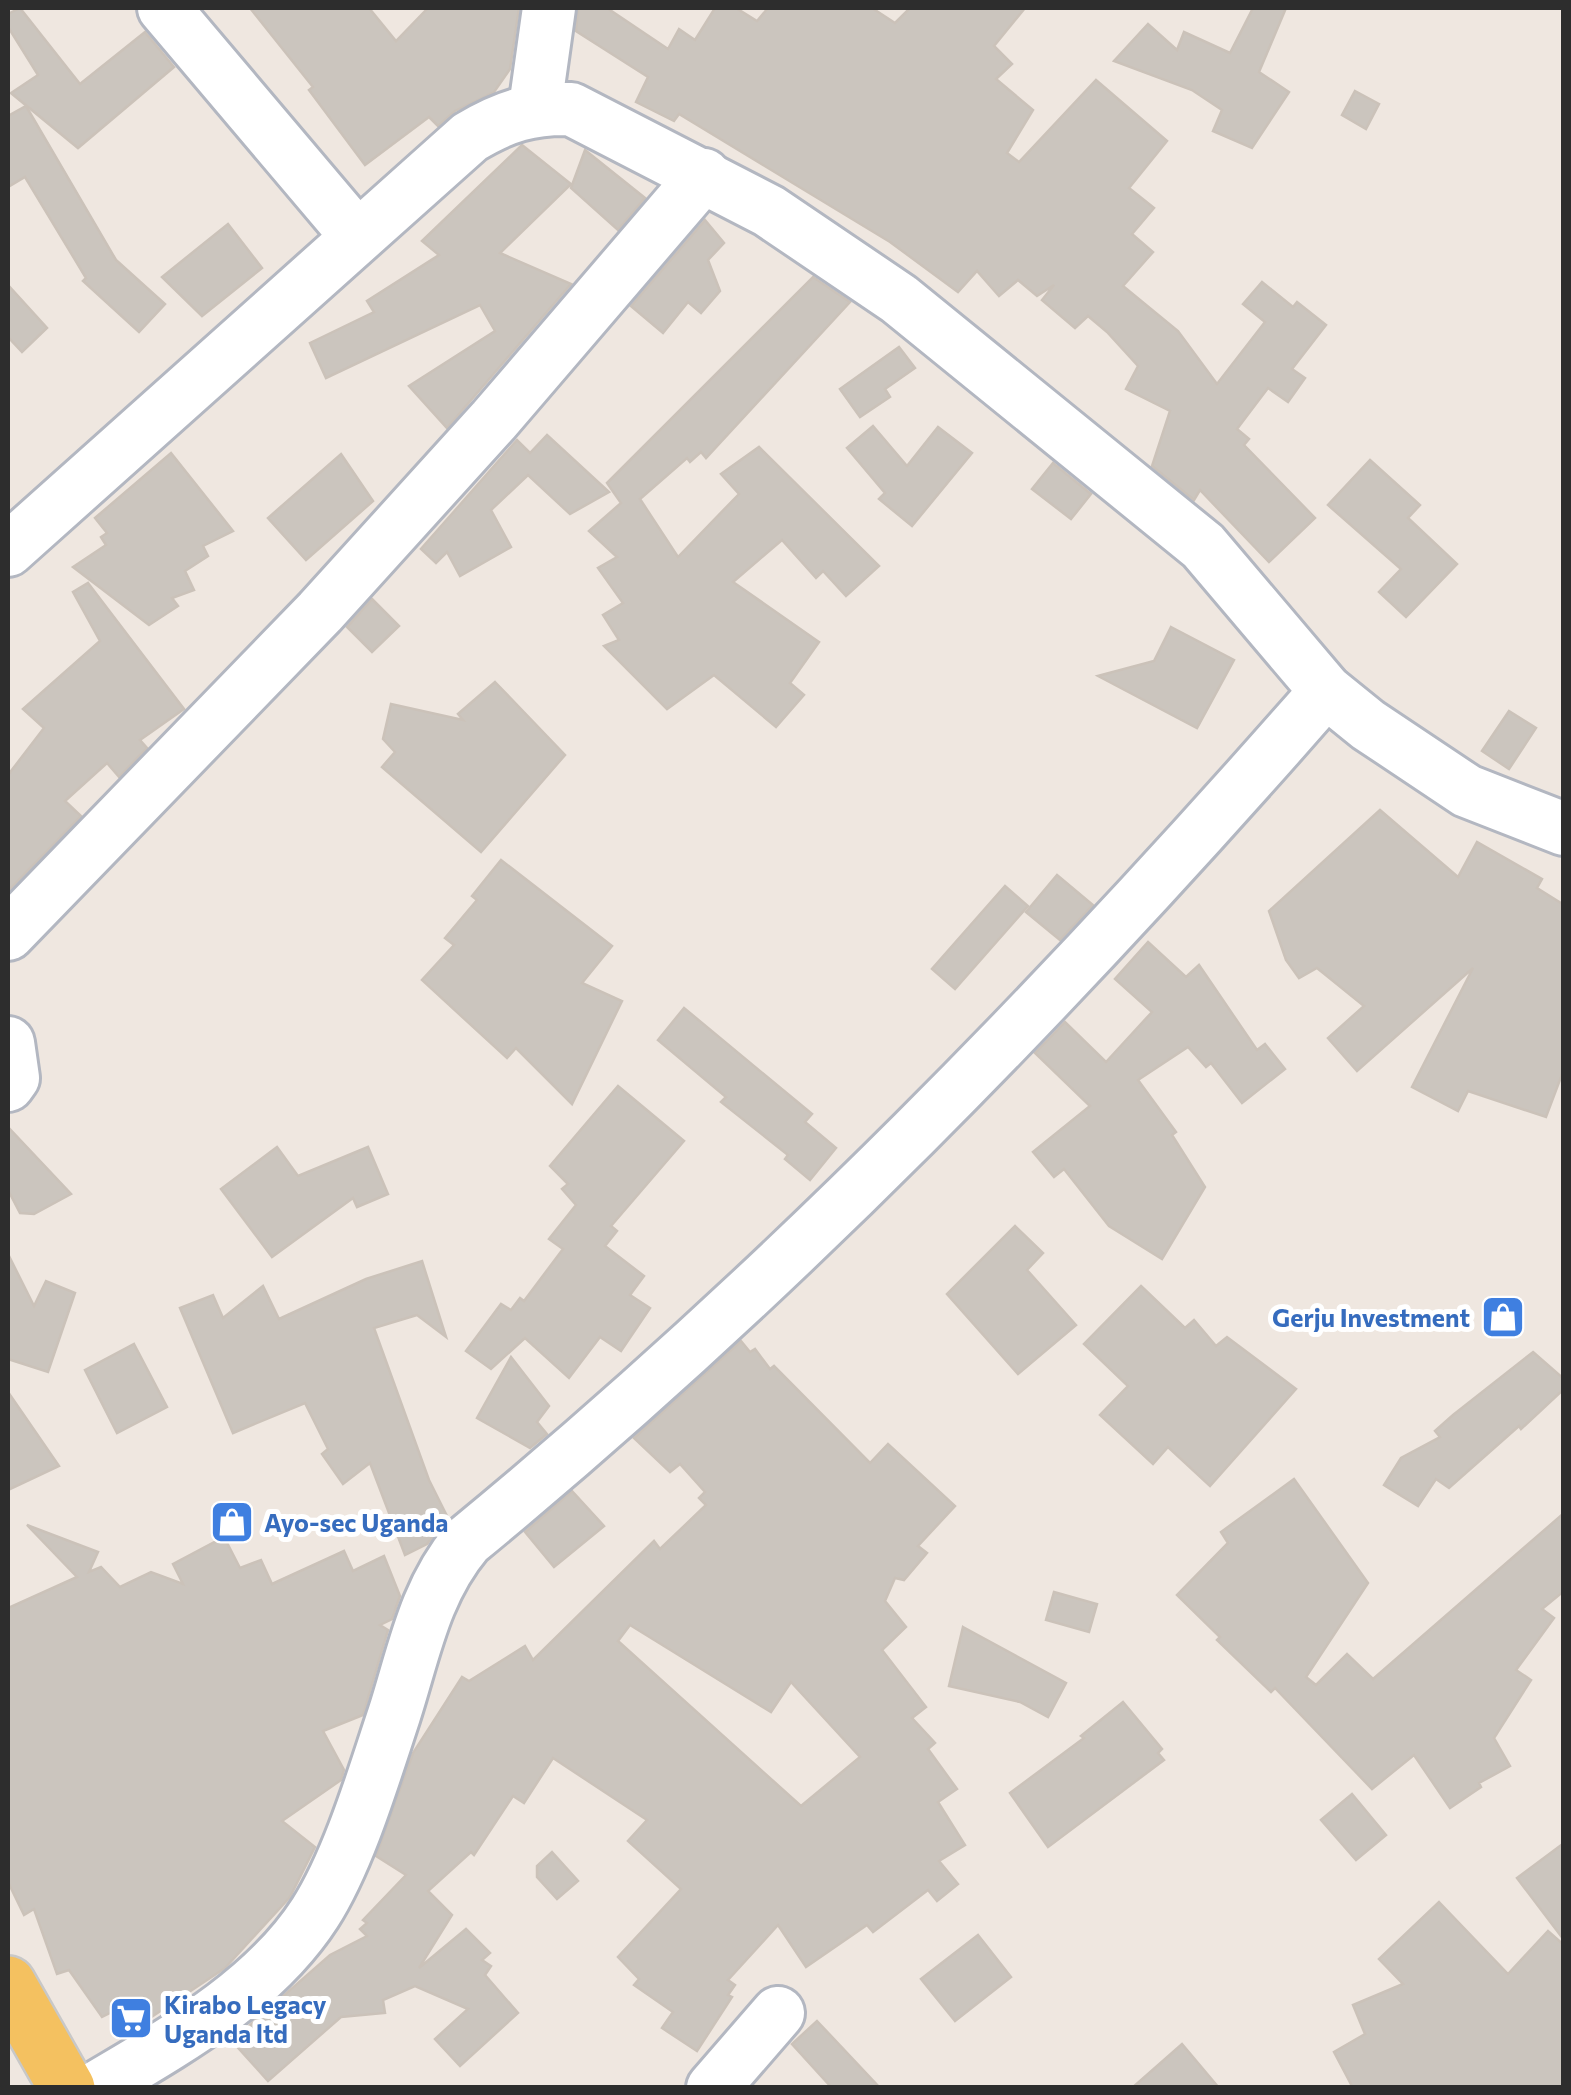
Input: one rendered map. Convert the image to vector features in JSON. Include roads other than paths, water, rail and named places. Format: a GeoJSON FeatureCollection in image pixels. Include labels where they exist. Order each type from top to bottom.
{"type":"FeatureCollection","features":[{"type":"Feature","properties":{"kind":"main road"},"geometry":{"type":"LineString","coordinates":[[8,1984],[67,2088]]}},
{"type":"Feature","properties":{"kind":"street"},"geometry":{"type":"LineString","coordinates":[[164,8],[356,235]]}},
{"type":"Feature","properties":{"kind":"street"},"geometry":{"type":"LineString","coordinates":[[535,108],[549,8]]}},
{"type":"Feature","properties":{"kind":"street"},"geometry":{"type":"LineString","coordinates":[[8,550],[470,137],[500,119],[535,108],[571,109],[769,211],[898,298],[1203,546],[1326,691],[1425,767],[1508,810],[1564,829]]}},
{"type":"Feature","properties":{"kind":"street"},"geometry":{"type":"LineString","coordinates":[[8,934],[320,612],[494,420],[704,176]]}},
{"type":"Feature","properties":{"kind":"street"},"geometry":{"type":"LineString","coordinates":[[96,2088],[181,2038],[241,1993],[279,1957],[316,1912],[362,1808],[419,1626],[450,1562],[467,1541],[597,1434],[764,1282],[1179,859],[1326,691]]}},
{"type":"Feature","properties":{"kind":"street"},"geometry":{"type":"LineString","coordinates":[[8,1042],[14,1078],[8,1085]]}},
{"type":"Feature","properties":{"kind":"street"},"geometry":{"type":"LineString","coordinates":[[713,2088],[778,2013]]}},
{"type":"Feature","properties":{"kind":"place","name":"Gerju Investment"},"geometry":{"type":"Point","coordinates":[1503,1317]}},
{"type":"Feature","properties":{"kind":"place","name":"Ayo-sec Uganda"},"geometry":{"type":"Point","coordinates":[232,1522]}},
{"type":"Feature","properties":{"kind":"place","name":"Kirabo Legacy Uganda ltd"},"geometry":{"type":"Point","coordinates":[131,2018]}}]}
